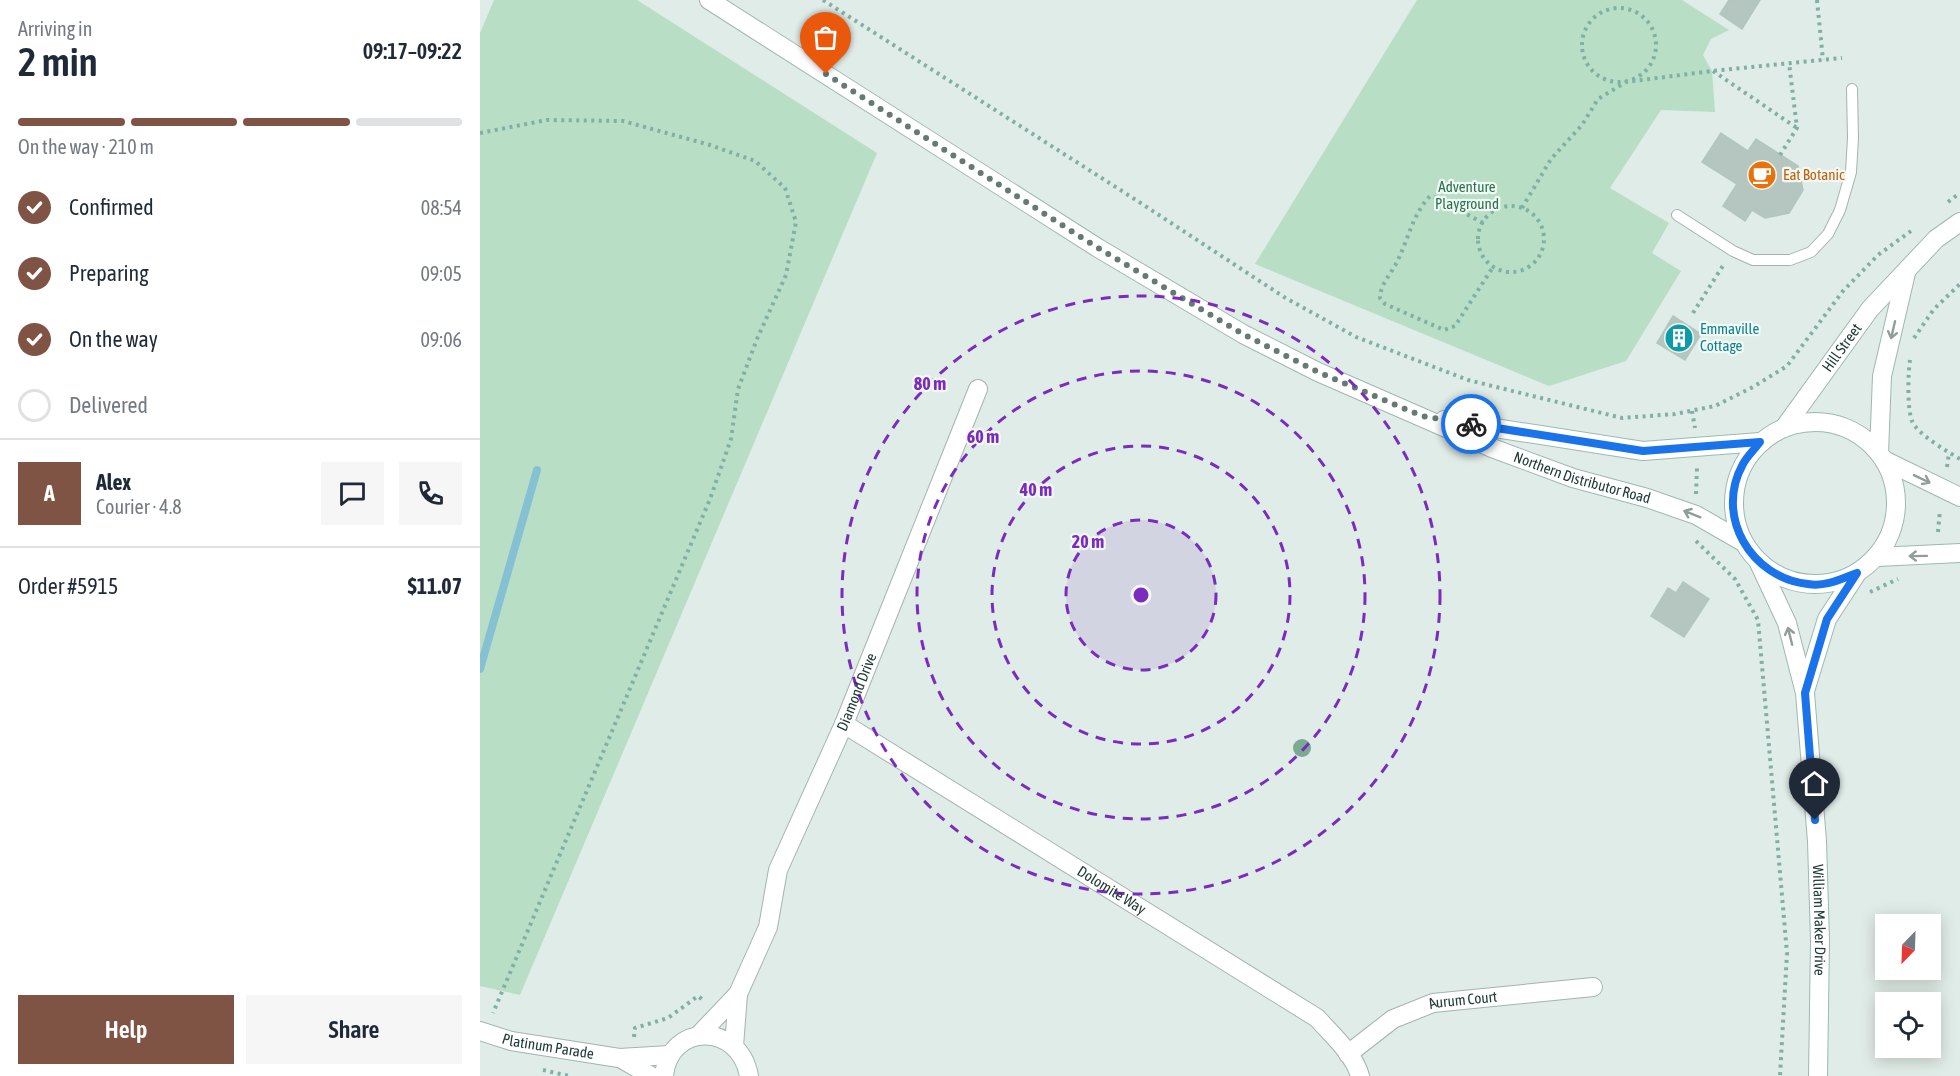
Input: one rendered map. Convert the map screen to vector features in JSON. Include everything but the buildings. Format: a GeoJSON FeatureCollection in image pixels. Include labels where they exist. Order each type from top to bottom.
{"type":"FeatureCollection","features":[{"type":"Feature","properties":{"kind":"main road","name":"Northern Distributor Road"},"geometry":{"type":"LineString","coordinates":[[709,0],[1098,248],[1243,334],[1318,372],[1492,448],[1573,478],[1647,498],[1696,515],[1743,542]]}},
{"type":"Feature","properties":{"kind":"main road","name":"Hill Street"},"geometry":{"type":"LineString","coordinates":[[1784,428],[1870,309],[1936,239],[1960,222]]}},
{"type":"Feature","properties":{"kind":"main road","name":"Hill Street"},"geometry":{"type":"LineString","coordinates":[[1882,457],[1882,376],[1906,273]]}},
{"type":"Feature","properties":{"kind":"main road","name":"Diamond Drive"},"geometry":{"type":"LineString","coordinates":[[670,1055],[678,1046],[698,1036],[738,994],[768,927],[778,870],[844,724],[978,389]]}},
{"type":"Feature","properties":{"kind":"main road","name":"Northern Distributor Road"},"geometry":{"type":"LineString","coordinates":[[1422,416],[1643,451],[1760,442]]}},
{"type":"Feature","properties":{"kind":"main road","name":"Northern Distributor Road"},"geometry":{"type":"LineString","coordinates":[[1882,457],[1894,483],[1896,510],[1890,535],[1877,557],[1857,573],[1833,583],[1809,585],[1782,578],[1759,564],[1743,542],[1734,516],[1734,489],[1743,463],[1760,442],[1784,428],[1806,422],[1827,423],[1857,434],[1882,457],[1960,497]]}},
{"type":"Feature","properties":{"kind":"main road"},"geometry":{"type":"LineString","coordinates":[[1877,557],[1960,553]]}},
{"type":"Feature","properties":{"kind":"main road","name":"William Maker Drive"},"geometry":{"type":"LineString","coordinates":[[1759,564],[1787,623],[1805,693],[1817,841],[1820,941],[1818,1076]]}},
{"type":"Feature","properties":{"kind":"main road","name":"William Maker Drive"},"geometry":{"type":"LineString","coordinates":[[1805,693],[1827,619],[1857,573]]}},
{"type":"Feature","properties":{"kind":"main road","name":"Dolomite Way"},"geometry":{"type":"LineString","coordinates":[[844,724],[1317,1018],[1348,1054],[1358,1068],[1360,1076]]}},
{"type":"Feature","properties":{"kind":"main road","name":"Aurum Court"},"geometry":{"type":"LineString","coordinates":[[1348,1054],[1393,1018],[1433,1003],[1593,987]]}},
{"type":"Feature","properties":{"kind":"main road","name":"Diamond Drive"},"geometry":{"type":"LineString","coordinates":[[734,1046],[738,994]]}},
{"type":"Feature","properties":{"kind":"main road","name":"Platinum Parade"},"geometry":{"type":"LineString","coordinates":[[485,1024],[511,1041],[619,1058],[670,1055]]}},
{"type":"Feature","properties":{"kind":"main road"},"geometry":{"type":"LineString","coordinates":[[698,1036],[711,1035],[734,1046],[742,1054],[749,1076]]}},
{"type":"Feature","properties":{"kind":"main road"},"geometry":{"type":"LineString","coordinates":[[664,1076],[670,1055]]}},
{"type":"Feature","properties":{"kind":"main road","name":"Platinum Parade"},"geometry":{"type":"LineString","coordinates":[[619,1058],[651,1076]]}},
{"type":"Feature","properties":{"kind":"lane"},"geometry":{"type":"LineString","coordinates":[[1677,215],[1732,251],[1753,260],[1790,260],[1811,252],[1828,234],[1840,210],[1851,172],[1852,89]]}},
{"type":"Feature","properties":{"kind":"path"},"geometry":{"type":"LineString","coordinates":[[823,0],[1145,205],[1284,297],[1356,337],[1468,380],[1623,418],[1692,411],[1715,406],[1753,387],[1787,366],[1817,329],[1843,291],[1878,255],[1914,229]]}},
{"type":"Feature","properties":{"kind":"path"},"geometry":{"type":"LineString","coordinates":[[1817,0],[1823,60]]}},
{"type":"Feature","properties":{"kind":"path"},"geometry":{"type":"LineString","coordinates":[[1522,208],[1551,159],[1582,125],[1598,99],[1626,82],[1637,78],[1647,70],[1653,60],[1656,48],[1650,25],[1631,10],[1607,10],[1596,16],[1588,25],[1582,36],[1581,48],[1592,71],[1601,78],[1613,82],[1626,82],[1842,58]]}},
{"type":"Feature","properties":{"kind":"path"},"geometry":{"type":"LineString","coordinates":[[1780,155],[1797,128],[1789,63]]}},
{"type":"Feature","properties":{"kind":"path"},"geometry":{"type":"LineString","coordinates":[[1712,71],[1797,128]]}},
{"type":"Feature","properties":{"kind":"path"},"geometry":{"type":"LineString","coordinates":[[480,133],[547,120],[623,121],[710,145],[755,161],[785,188],[796,222],[786,275],[757,339],[738,389],[731,439],[710,499],[485,1024]]}},
{"type":"Feature","properties":{"kind":"path"},"geometry":{"type":"LineString","coordinates":[[1941,208],[1960,193]]}},
{"type":"Feature","properties":{"kind":"path"},"geometry":{"type":"LineString","coordinates":[[1483,223],[1430,196],[1414,222],[1398,260],[1380,290],[1380,298],[1385,304],[1444,330],[1455,326],[1493,267]]}},
{"type":"Feature","properties":{"kind":"path"},"geometry":{"type":"LineString","coordinates":[[1513,206],[1522,208],[1531,212],[1543,229],[1545,239],[1543,250],[1532,266],[1512,273],[1493,267],[1486,261],[1479,247],[1479,231],[1495,210],[1513,206]]}},
{"type":"Feature","properties":{"kind":"path"},"geometry":{"type":"LineString","coordinates":[[1694,313],[1732,251]]}},
{"type":"Feature","properties":{"kind":"path"},"geometry":{"type":"LineString","coordinates":[[1912,347],[1914,337],[1934,309],[1960,284]]}},
{"type":"Feature","properties":{"kind":"path"},"geometry":{"type":"LineString","coordinates":[[1911,357],[1908,393],[1912,423],[1960,459]]}},
{"type":"Feature","properties":{"kind":"path"},"geometry":{"type":"LineString","coordinates":[[1692,411],[1697,447],[1696,515],[1688,534],[1736,579],[1758,620],[1787,953],[1780,1076]]}},
{"type":"Feature","properties":{"kind":"green space"},"geometry":{"type":"Polygon","coordinates":[[[494,0],[637,0],[877,153],[520,995],[480,986],[480,33],[494,0]]]}},
{"type":"Feature","properties":{"kind":"green space","name":"Adventure Playground"},"geometry":{"type":"Polygon","coordinates":[[[1417,0],[1682,0],[1729,30],[1711,39],[1703,55],[1712,71],[1715,112],[1661,110],[1610,188],[1669,223],[1652,253],[1681,271],[1626,361],[1549,386],[1255,264],[1417,0]]]}},
{"type":"Feature","properties":{"kind":"waterway"},"geometry":{"type":"LineString","coordinates":[[480,669],[537,470]]}},
{"type":"Feature","properties":{"kind":"way so far"},"geometry":{"type":"LineString","coordinates":[[826,74],[1098,248],[1243,334],[1318,372],[1422,416],[1471,424]]}},
{"type":"Feature","properties":{"kind":"place","name":"Eat Botanic"},"geometry":{"type":"Point","coordinates":[1762,175]}},
{"type":"Feature","properties":{"kind":"place","name":"Emmaville Cottage"},"geometry":{"type":"Point","coordinates":[1679,338]}},
{"type":"Feature","properties":{"kind":"route"},"geometry":{"type":"LineString","coordinates":[[1471,424],[1643,451],[1760,442],[1743,463],[1734,489],[1734,516],[1743,542],[1759,564],[1782,578],[1809,585],[1833,583],[1857,573],[1827,619],[1805,693],[1815,820]]}}]}
